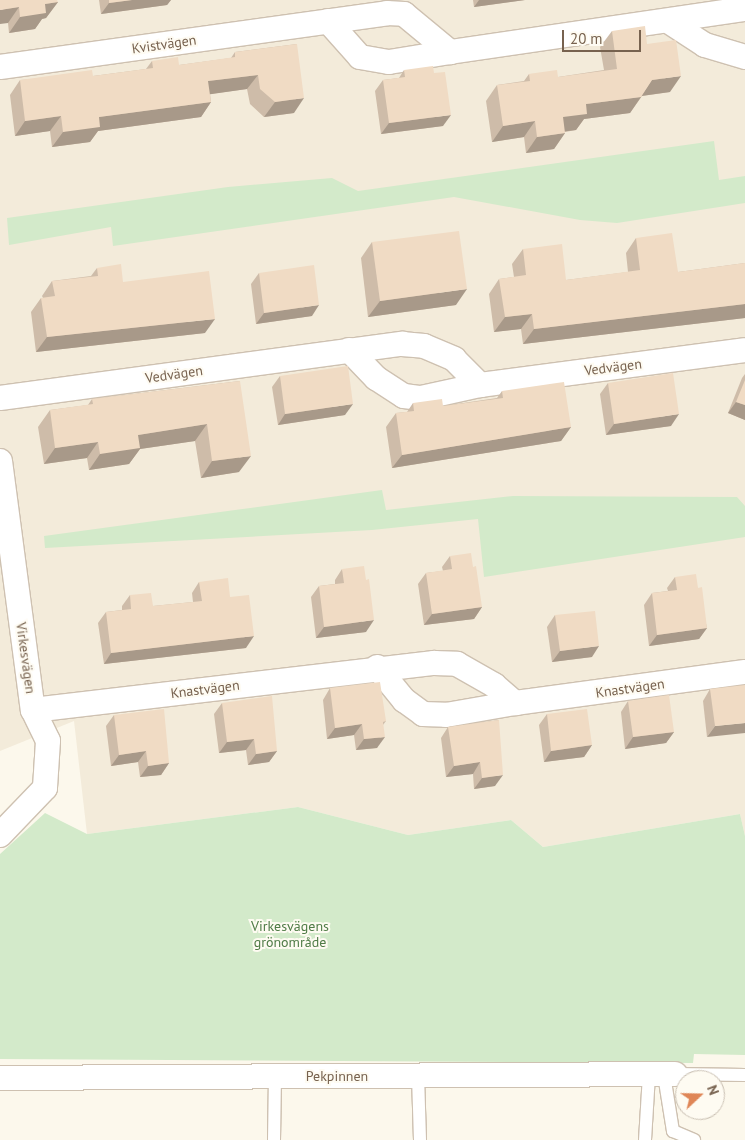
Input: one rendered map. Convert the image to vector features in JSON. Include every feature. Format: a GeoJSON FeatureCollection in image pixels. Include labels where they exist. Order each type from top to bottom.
{"type":"FeatureCollection","features":[{"type":"Feature","properties":{"kind":"street"},"geometry":{"type":"LineString","coordinates":[[328,21],[360,57],[389,62],[668,22],[745,9]]}},
{"type":"Feature","properties":{"kind":"street","name":"Kvistvägen"},"geometry":{"type":"LineString","coordinates":[[0,67],[387,12],[404,14],[450,52]]}},
{"type":"Feature","properties":{"kind":"street"},"geometry":{"type":"LineString","coordinates":[[668,22],[705,45],[745,57]]}},
{"type":"Feature","properties":{"kind":"street","name":"Vedvägen"},"geometry":{"type":"LineString","coordinates":[[0,398],[402,344],[424,346],[454,359],[480,385]]}},
{"type":"Feature","properties":{"kind":"street","name":"Vedvägen"},"geometry":{"type":"LineString","coordinates":[[348,350],[376,378],[404,396],[422,398],[480,385],[745,350]]}},
{"type":"Feature","properties":{"kind":"street","name":"Virkesvägen"},"geometry":{"type":"LineString","coordinates":[[0,461],[33,710],[48,741],[45,788],[0,835]]}},
{"type":"Feature","properties":{"kind":"street","name":"Knastvägen"},"geometry":{"type":"LineString","coordinates":[[33,710],[377,667],[457,664],[494,685],[514,703]]}},
{"type":"Feature","properties":{"kind":"street","name":"Knastvägen"},"geometry":{"type":"LineString","coordinates":[[377,667],[404,700],[423,714],[446,715],[514,703],[745,672]]}},
{"type":"Feature","properties":{"kind":"street","name":"Pekpinnen"},"geometry":{"type":"LineString","coordinates":[[0,1078],[662,1075]]}},
{"type":"Feature","properties":{"kind":"lane"},"geometry":{"type":"LineString","coordinates":[[662,1075],[745,1075]]}},
{"type":"Feature","properties":{"kind":"lane"},"geometry":{"type":"LineString","coordinates":[[646,1140],[662,1075]]}},
{"type":"Feature","properties":{"kind":"lane"},"geometry":{"type":"LineString","coordinates":[[662,1075],[672,1131],[694,1140]]}},
{"type":"Feature","properties":{"kind":"lane"},"geometry":{"type":"LineString","coordinates":[[274,1140],[275,1076]]}},
{"type":"Feature","properties":{"kind":"lane"},"geometry":{"type":"LineString","coordinates":[[418,1076],[420,1140]]}},
{"type":"Feature","properties":{"kind":"shaded area"},"geometry":{"type":"Polygon","coordinates":[[[0,0],[745,0],[745,836],[740,814],[543,847],[511,820],[408,835],[298,807],[87,834],[74,721],[0,751],[0,0]]]}},
{"type":"Feature","properties":{"kind":"green space"},"geometry":{"type":"Polygon","coordinates":[[[714,141],[719,180],[745,176],[745,203],[617,223],[580,220],[454,197],[113,246],[111,227],[9,245],[7,218],[228,187],[332,178],[358,191],[714,141]]]}},
{"type":"Feature","properties":{"kind":"green space"},"geometry":{"type":"Polygon","coordinates":[[[382,490],[386,510],[513,496],[737,497],[745,506],[745,537],[484,577],[478,519],[372,530],[45,548],[44,536],[382,490]]]}},
{"type":"Feature","properties":{"kind":"green space","name":"Virkesvägens grönområde"},"geometry":{"type":"Polygon","coordinates":[[[298,807],[408,835],[511,820],[543,847],[740,814],[745,836],[745,1055],[694,1054],[693,1063],[0,1059],[0,854],[45,813],[87,834],[298,807]]]}},
{"type":"Feature","properties":{"kind":"building"},"geometry":{"type":"Polygon","coordinates":[[[0,0],[57,0],[58,2],[45,4],[46,13],[20,17],[19,7],[0,10],[0,0]]]}},
{"type":"Feature","properties":{"kind":"building"},"geometry":{"type":"Polygon","coordinates":[[[109,0],[132,0],[109,3],[109,0]]]}},
{"type":"Feature","properties":{"kind":"building"},"geometry":{"type":"Polygon","coordinates":[[[645,26],[647,44],[676,40],[681,76],[652,80],[641,97],[586,104],[587,114],[563,117],[565,133],[537,137],[535,121],[503,126],[497,85],[530,81],[529,74],[557,70],[558,77],[617,69],[612,31],[645,26]]]}},
{"type":"Feature","properties":{"kind":"building"},"geometry":{"type":"Polygon","coordinates":[[[297,44],[304,98],[275,102],[260,89],[258,75],[208,81],[211,102],[99,117],[100,127],[63,132],[61,116],[25,121],[20,80],[92,70],[93,76],[153,68],[152,61],[178,57],[179,65],[235,57],[235,52],[297,44]]]}},
{"type":"Feature","properties":{"kind":"building"},"geometry":{"type":"Polygon","coordinates":[[[433,66],[434,73],[445,72],[451,115],[389,123],[383,80],[405,77],[404,70],[433,66]]]}},
{"type":"Feature","properties":{"kind":"building"},"geometry":{"type":"Polygon","coordinates":[[[459,231],[467,289],[380,301],[372,242],[459,231]]]}},
{"type":"Feature","properties":{"kind":"building"},"geometry":{"type":"Polygon","coordinates":[[[672,233],[678,272],[745,263],[745,304],[534,329],[532,314],[505,317],[499,279],[526,275],[523,249],[562,244],[566,280],[640,270],[636,238],[672,233]]]}},
{"type":"Feature","properties":{"kind":"building"},"geometry":{"type":"Polygon","coordinates":[[[121,264],[123,282],[209,271],[215,319],[47,337],[41,298],[55,296],[52,281],[98,276],[97,268],[121,264]]]}},
{"type":"Feature","properties":{"kind":"building"},"geometry":{"type":"Polygon","coordinates":[[[314,265],[319,305],[264,313],[259,273],[314,265]]]}},
{"type":"Feature","properties":{"kind":"building"},"geometry":{"type":"Polygon","coordinates":[[[348,366],[353,404],[285,414],[280,376],[348,366]]]}},
{"type":"Feature","properties":{"kind":"building"},"geometry":{"type":"Polygon","coordinates":[[[673,373],[679,414],[614,424],[608,383],[673,373]]]}},
{"type":"Feature","properties":{"kind":"building"},"geometry":{"type":"Polygon","coordinates":[[[745,380],[745,405],[736,402],[745,380]]]}},
{"type":"Feature","properties":{"kind":"building"},"geometry":{"type":"Polygon","coordinates":[[[240,381],[251,456],[212,461],[207,424],[138,435],[140,448],[100,454],[98,442],[55,448],[50,410],[93,404],[92,399],[240,381]]]}},
{"type":"Feature","properties":{"kind":"building"},"geometry":{"type":"Polygon","coordinates":[[[564,382],[571,427],[402,455],[396,413],[414,411],[413,403],[442,399],[443,406],[503,398],[502,391],[564,382]]]}},
{"type":"Feature","properties":{"kind":"building"},"geometry":{"type":"Polygon","coordinates":[[[471,553],[473,567],[476,566],[482,607],[432,614],[426,573],[452,569],[450,556],[471,553]]]}},
{"type":"Feature","properties":{"kind":"building"},"geometry":{"type":"Polygon","coordinates":[[[364,566],[366,580],[369,579],[374,620],[324,627],[319,586],[344,583],[342,569],[364,566]]]}},
{"type":"Feature","properties":{"kind":"building"},"geometry":{"type":"Polygon","coordinates":[[[696,574],[698,588],[702,587],[707,628],[657,635],[652,593],[677,590],[675,577],[696,574]]]}},
{"type":"Feature","properties":{"kind":"building"},"geometry":{"type":"Polygon","coordinates":[[[228,578],[230,597],[249,595],[254,636],[111,653],[106,612],[131,609],[130,595],[151,593],[153,606],[202,601],[199,582],[228,578]]]}},
{"type":"Feature","properties":{"kind":"building"},"geometry":{"type":"Polygon","coordinates":[[[595,611],[599,646],[560,651],[555,615],[595,611]]]}},
{"type":"Feature","properties":{"kind":"building"},"geometry":{"type":"Polygon","coordinates":[[[380,682],[386,721],[383,722],[385,737],[364,739],[362,724],[335,728],[330,688],[380,682]]]}},
{"type":"Feature","properties":{"kind":"building"},"geometry":{"type":"Polygon","coordinates":[[[745,685],[745,723],[715,726],[710,689],[745,685]]]}},
{"type":"Feature","properties":{"kind":"building"},"geometry":{"type":"Polygon","coordinates":[[[669,695],[674,732],[633,737],[628,701],[669,695]]]}},
{"type":"Feature","properties":{"kind":"building"},"geometry":{"type":"Polygon","coordinates":[[[272,696],[277,751],[256,754],[254,739],[227,742],[222,703],[272,696]]]}},
{"type":"Feature","properties":{"kind":"building"},"geometry":{"type":"Polygon","coordinates":[[[164,709],[169,763],[148,766],[146,751],[119,755],[114,715],[164,709]]]}},
{"type":"Feature","properties":{"kind":"building"},"geometry":{"type":"Polygon","coordinates":[[[587,709],[592,745],[551,751],[547,714],[587,709]]]}},
{"type":"Feature","properties":{"kind":"building"},"geometry":{"type":"Polygon","coordinates":[[[499,720],[503,775],[482,778],[480,762],[454,766],[448,727],[499,720]]]}}]}
